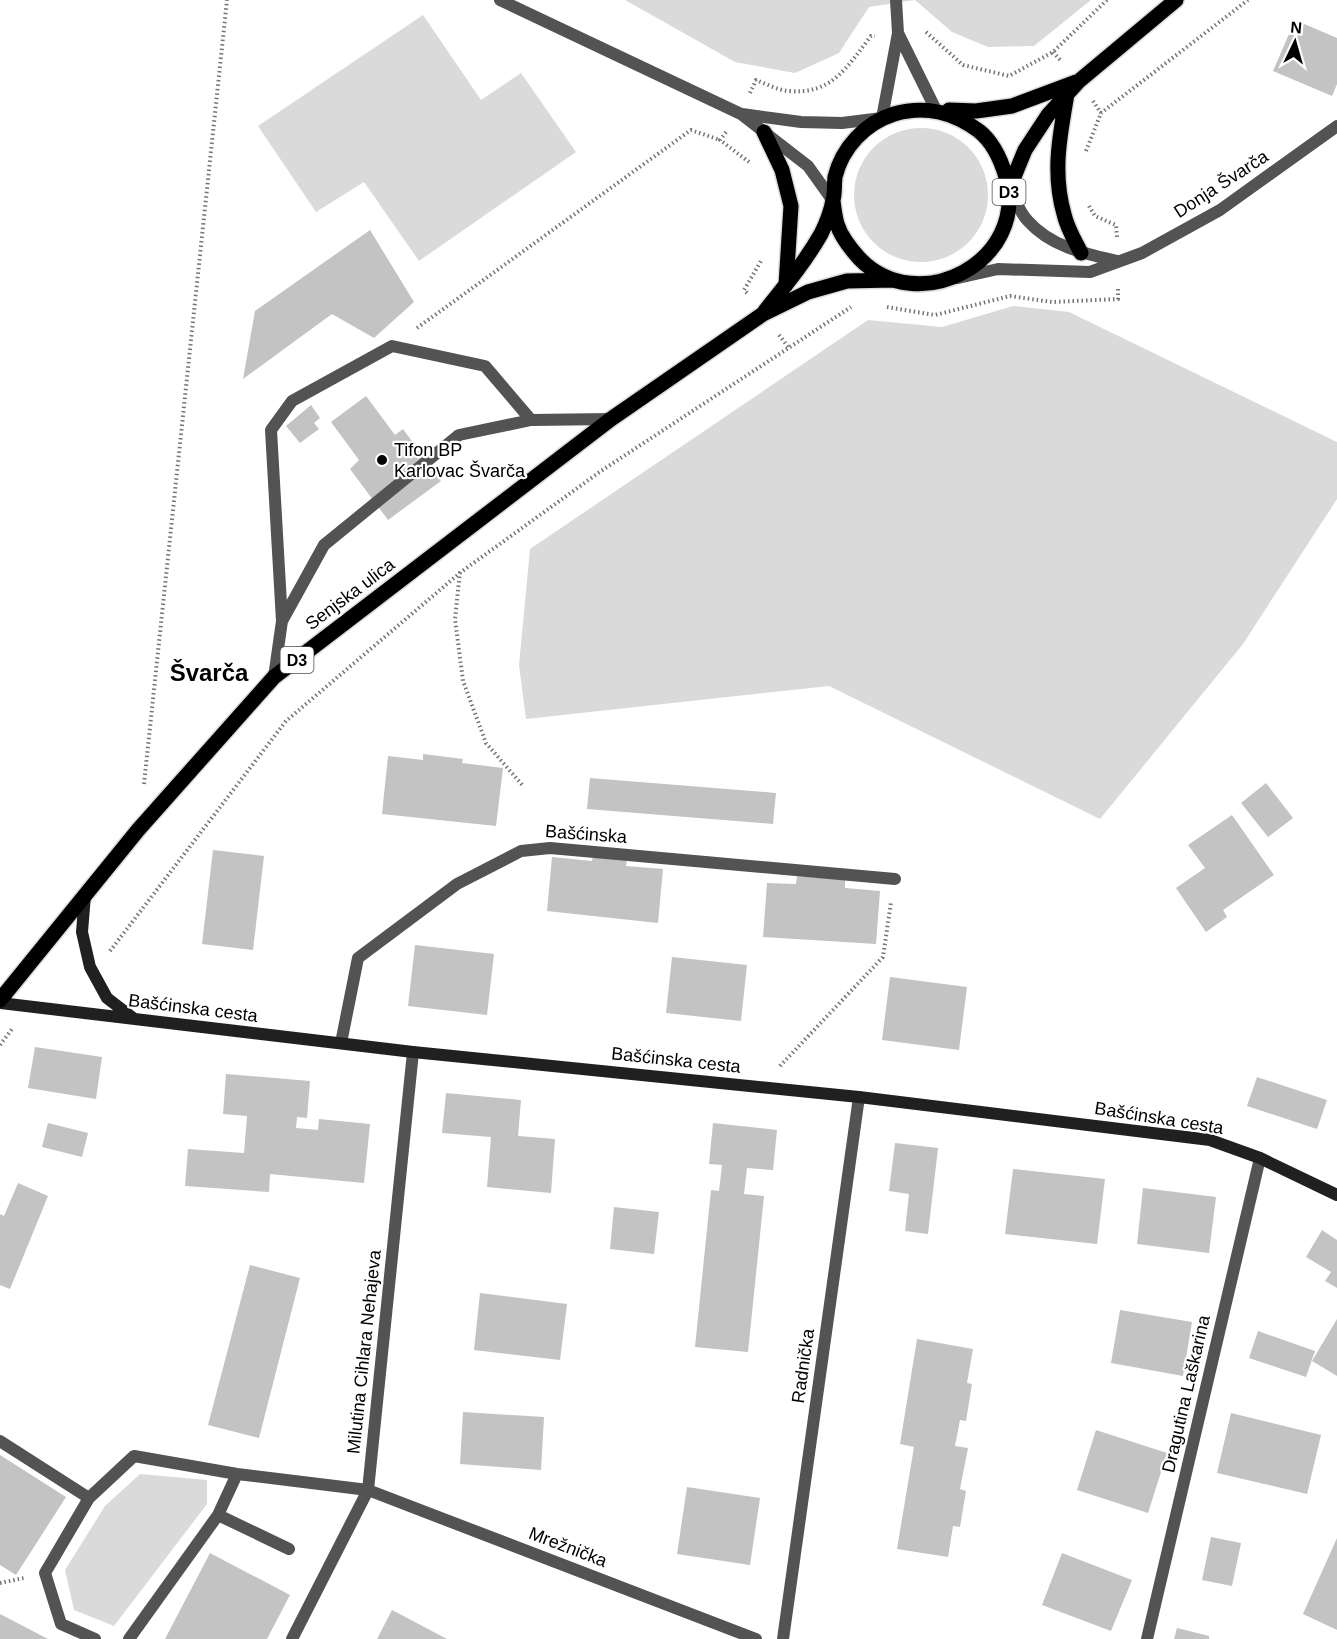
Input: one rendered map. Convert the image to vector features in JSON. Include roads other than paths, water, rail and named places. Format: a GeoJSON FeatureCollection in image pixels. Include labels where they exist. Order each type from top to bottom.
{"type":"FeatureCollection","features":[{"type":"Feature","properties":{"kind":"main road","name":"D3"},"geometry":{"type":"LineString","coordinates":[[1079,81],[1012,106],[976,111],[909,110],[882,118],[860,134],[843,156],[835,178],[833,201],[837,224],[848,246],[867,267],[893,280],[922,284],[950,279],[975,266],[995,245],[1007,218],[1009,189],[1025,150],[1048,115],[1079,81],[1176,0]]}},
{"type":"Feature","properties":{"kind":"main road"},"geometry":{"type":"LineString","coordinates":[[1067,93],[1058,142],[1056,172],[1064,215],[1081,253]]}},
{"type":"Feature","properties":{"kind":"main road","name":"D3"},"geometry":{"type":"LineString","coordinates":[[936,110],[962,119],[985,136],[1001,160],[1009,189]]}},
{"type":"Feature","properties":{"kind":"main road"},"geometry":{"type":"LineString","coordinates":[[764,132],[782,170],[790,206],[790,244],[786,285]]}},
{"type":"Feature","properties":{"kind":"main road","name":"Senjska ulica"},"geometry":{"type":"LineString","coordinates":[[763,314],[803,263],[822,232],[833,201]]}},
{"type":"Feature","properties":{"kind":"main road","name":"Senjska ulica"},"geometry":{"type":"LineString","coordinates":[[0,1001],[138,830],[274,677],[611,419],[763,314],[808,292],[847,281],[893,280]]}},
{"type":"Feature","properties":{"kind":"street"},"geometry":{"type":"LineString","coordinates":[[500,0],[741,114],[807,166],[833,201]]}},
{"type":"Feature","properties":{"kind":"street"},"geometry":{"type":"LineString","coordinates":[[741,114],[801,122],[842,123],[882,118],[898,33],[896,0]]}},
{"type":"Feature","properties":{"kind":"street"},"geometry":{"type":"LineString","coordinates":[[898,33],[936,110]]}},
{"type":"Feature","properties":{"kind":"street","name":"Donja Švarča"},"geometry":{"type":"LineString","coordinates":[[950,279],[998,269],[1090,272],[1142,253],[1220,210],[1337,126]]}},
{"type":"Feature","properties":{"kind":"street"},"geometry":{"type":"LineString","coordinates":[[1009,189],[1028,221],[1055,242],[1081,253],[1119,261]]}},
{"type":"Feature","properties":{"kind":"street"},"geometry":{"type":"LineString","coordinates":[[274,677],[282,621],[271,430],[292,401],[392,346],[485,366],[531,420]]}},
{"type":"Feature","properties":{"kind":"street"},"geometry":{"type":"LineString","coordinates":[[282,621],[324,545],[459,435],[531,420],[611,419]]}},
{"type":"Feature","properties":{"kind":"street","name":"Bašćinska"},"geometry":{"type":"LineString","coordinates":[[341,1043],[358,958],[458,884],[521,851],[550,848],[894,879]]}},
{"type":"Feature","properties":{"kind":"street"},"geometry":{"type":"LineString","coordinates":[[85,893],[82,932],[90,967],[107,998],[134,1018]]}},
{"type":"Feature","properties":{"kind":"street","name":"Bašćinska cesta"},"geometry":{"type":"LineString","coordinates":[[0,1001],[413,1052],[761,1086],[1210,1140],[1260,1158],[1337,1195]]}},
{"type":"Feature","properties":{"kind":"street","name":"Milutina Cihlara Nehajeva"},"geometry":{"type":"LineString","coordinates":[[292,1639],[368,1490],[413,1052]]}},
{"type":"Feature","properties":{"kind":"street","name":"Radnička"},"geometry":{"type":"LineString","coordinates":[[783,1639],[859,1097]]}},
{"type":"Feature","properties":{"kind":"street","name":"Dragutina Laškarina"},"geometry":{"type":"LineString","coordinates":[[1147,1639],[1260,1158]]}},
{"type":"Feature","properties":{"kind":"street"},"geometry":{"type":"LineString","coordinates":[[0,1441],[89,1498],[45,1573],[60,1624],[95,1639]]}},
{"type":"Feature","properties":{"kind":"street","name":"Mrežnička"},"geometry":{"type":"LineString","coordinates":[[89,1498],[135,1456],[237,1474],[368,1490],[756,1639]]}},
{"type":"Feature","properties":{"kind":"street"},"geometry":{"type":"LineString","coordinates":[[129,1639],[218,1515],[237,1474]]}},
{"type":"Feature","properties":{"kind":"street"},"geometry":{"type":"LineString","coordinates":[[218,1515],[289,1549]]}},
{"type":"Feature","properties":{"kind":"place","name":"Tifon BP Karlovac Švarča"},"geometry":{"type":"Point","coordinates":[382,460]}},
{"type":"Feature","properties":{"kind":"district","name":"Švarča"},"geometry":{"type":"Point","coordinates":[209,672]}}]}
